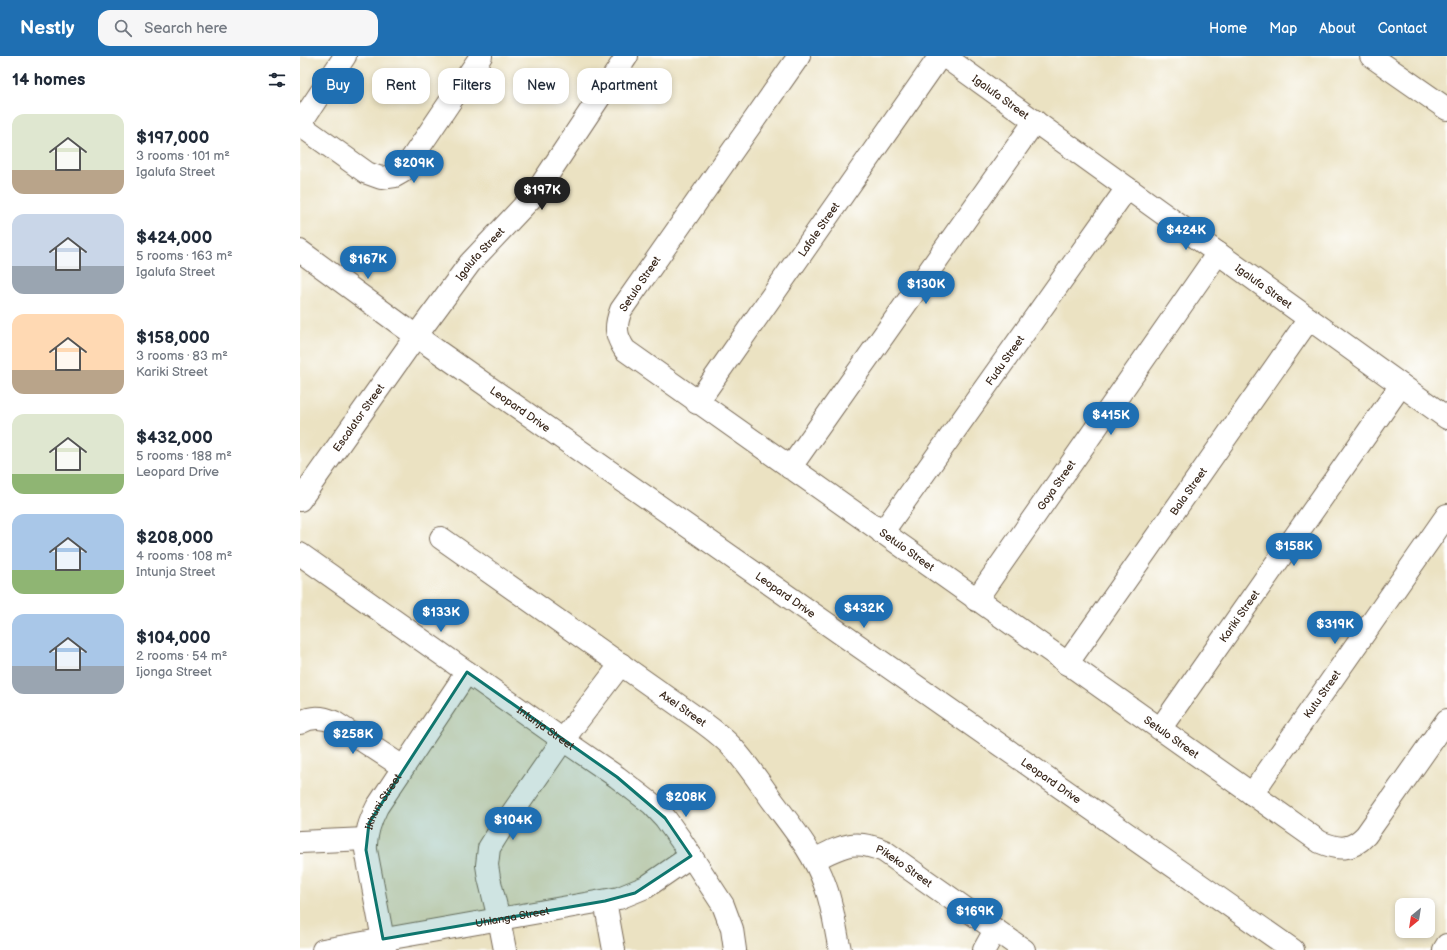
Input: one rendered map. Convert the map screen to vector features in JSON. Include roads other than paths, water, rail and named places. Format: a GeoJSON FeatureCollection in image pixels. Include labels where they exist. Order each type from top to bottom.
{"type":"FeatureCollection","features":[{"type":"Feature","properties":{"kind":"street"},"geometry":{"type":"LineString","coordinates":[[345,56],[300,125],[367,173],[381,178],[395,176],[402,172],[480,56]]}},
{"type":"Feature","properties":{"kind":"street","name":"Igalufa Street"},"geometry":{"type":"LineString","coordinates":[[416,336],[470,263],[535,194],[627,56]]}},
{"type":"Feature","properties":{"kind":"street","name":"Setulo Street"},"geometry":{"type":"LineString","coordinates":[[799,56],[621,310],[617,321],[616,331],[619,341],[625,350],[976,600],[1320,842],[1330,846],[1351,847],[1360,842],[1447,720]]}},
{"type":"Feature","properties":{"kind":"street","name":"Lafole Street"},"geometry":{"type":"LineString","coordinates":[[698,403],[940,56]]}},
{"type":"Feature","properties":{"kind":"street","name":"Igalufa Street"},"geometry":{"type":"LineString","coordinates":[[944,56],[1447,418]]}},
{"type":"Feature","properties":{"kind":"street"},"geometry":{"type":"LineString","coordinates":[[1371,56],[1447,109]]}},
{"type":"Feature","properties":{"kind":"street"},"geometry":{"type":"LineString","coordinates":[[790,468],[1035,121]]}},
{"type":"Feature","properties":{"kind":"street","name":"Fudu Street"},"geometry":{"type":"LineString","coordinates":[[882,533],[1127,188]]}},
{"type":"Feature","properties":{"kind":"street","name":"Leopard Drive"},"geometry":{"type":"LineString","coordinates":[[300,251],[416,336],[1293,950]]}},
{"type":"Feature","properties":{"kind":"street","name":"Goya Street"},"geometry":{"type":"LineString","coordinates":[[976,600],[1218,254]]}},
{"type":"Feature","properties":{"kind":"street","name":"Bala Street"},"geometry":{"type":"LineString","coordinates":[[1067,664],[1309,319]]}},
{"type":"Feature","properties":{"kind":"street","name":"Escalator Street"},"geometry":{"type":"LineString","coordinates":[[300,500],[416,336]]}},
{"type":"Feature","properties":{"kind":"street","name":"Kariki Street"},"geometry":{"type":"LineString","coordinates":[[1160,729],[1401,385]]}},
{"type":"Feature","properties":{"kind":"street","name":"Kutu Street"},"geometry":{"type":"LineString","coordinates":[[1252,794],[1447,515]]}},
{"type":"Feature","properties":{"kind":"street","name":"Axel Street"},"geometry":{"type":"LineString","coordinates":[[441,538],[621,664],[713,730],[731,746],[743,759],[805,844],[814,860],[826,885],[840,950]]}},
{"type":"Feature","properties":{"kind":"street","name":"Intunja Street"},"geometry":{"type":"LineString","coordinates":[[300,554],[617,777],[652,804],[665,818],[723,905],[732,929],[735,950]]}},
{"type":"Feature","properties":{"kind":"street"},"geometry":{"type":"LineString","coordinates":[[505,950],[489,878],[487,865],[489,848],[496,835],[563,740],[621,664]]}},
{"type":"Feature","properties":{"kind":"street","name":"Ikhuni Street"},"geometry":{"type":"LineString","coordinates":[[384,945],[366,850],[366,839],[370,823],[377,807],[467,672]]}},
{"type":"Feature","properties":{"kind":"street"},"geometry":{"type":"LineString","coordinates":[[300,723],[314,718],[325,718],[334,722],[403,768]]}},
{"type":"Feature","properties":{"kind":"street"},"geometry":{"type":"LineString","coordinates":[[300,842],[366,839]]}},
{"type":"Feature","properties":{"kind":"street","name":"Pikeko Street"},"geometry":{"type":"LineString","coordinates":[[814,860],[840,847],[848,845],[872,846],[884,851],[1024,950]]}},
{"type":"Feature","properties":{"kind":"street","name":"Uhlanga Street"},"geometry":{"type":"LineString","coordinates":[[323,950],[384,945],[499,919],[605,902],[640,890],[691,856]]}},
{"type":"Feature","properties":{"kind":"street"},"geometry":{"type":"LineString","coordinates":[[605,902],[614,950]]}},
{"type":"Feature","properties":{"kind":"street"},"geometry":{"type":"LineString","coordinates":[[984,950],[995,930]]}},
{"type":"Feature","properties":{"kind":"street"},"geometry":{"type":"LineString","coordinates":[[1444,950],[1447,945]]}}]}
